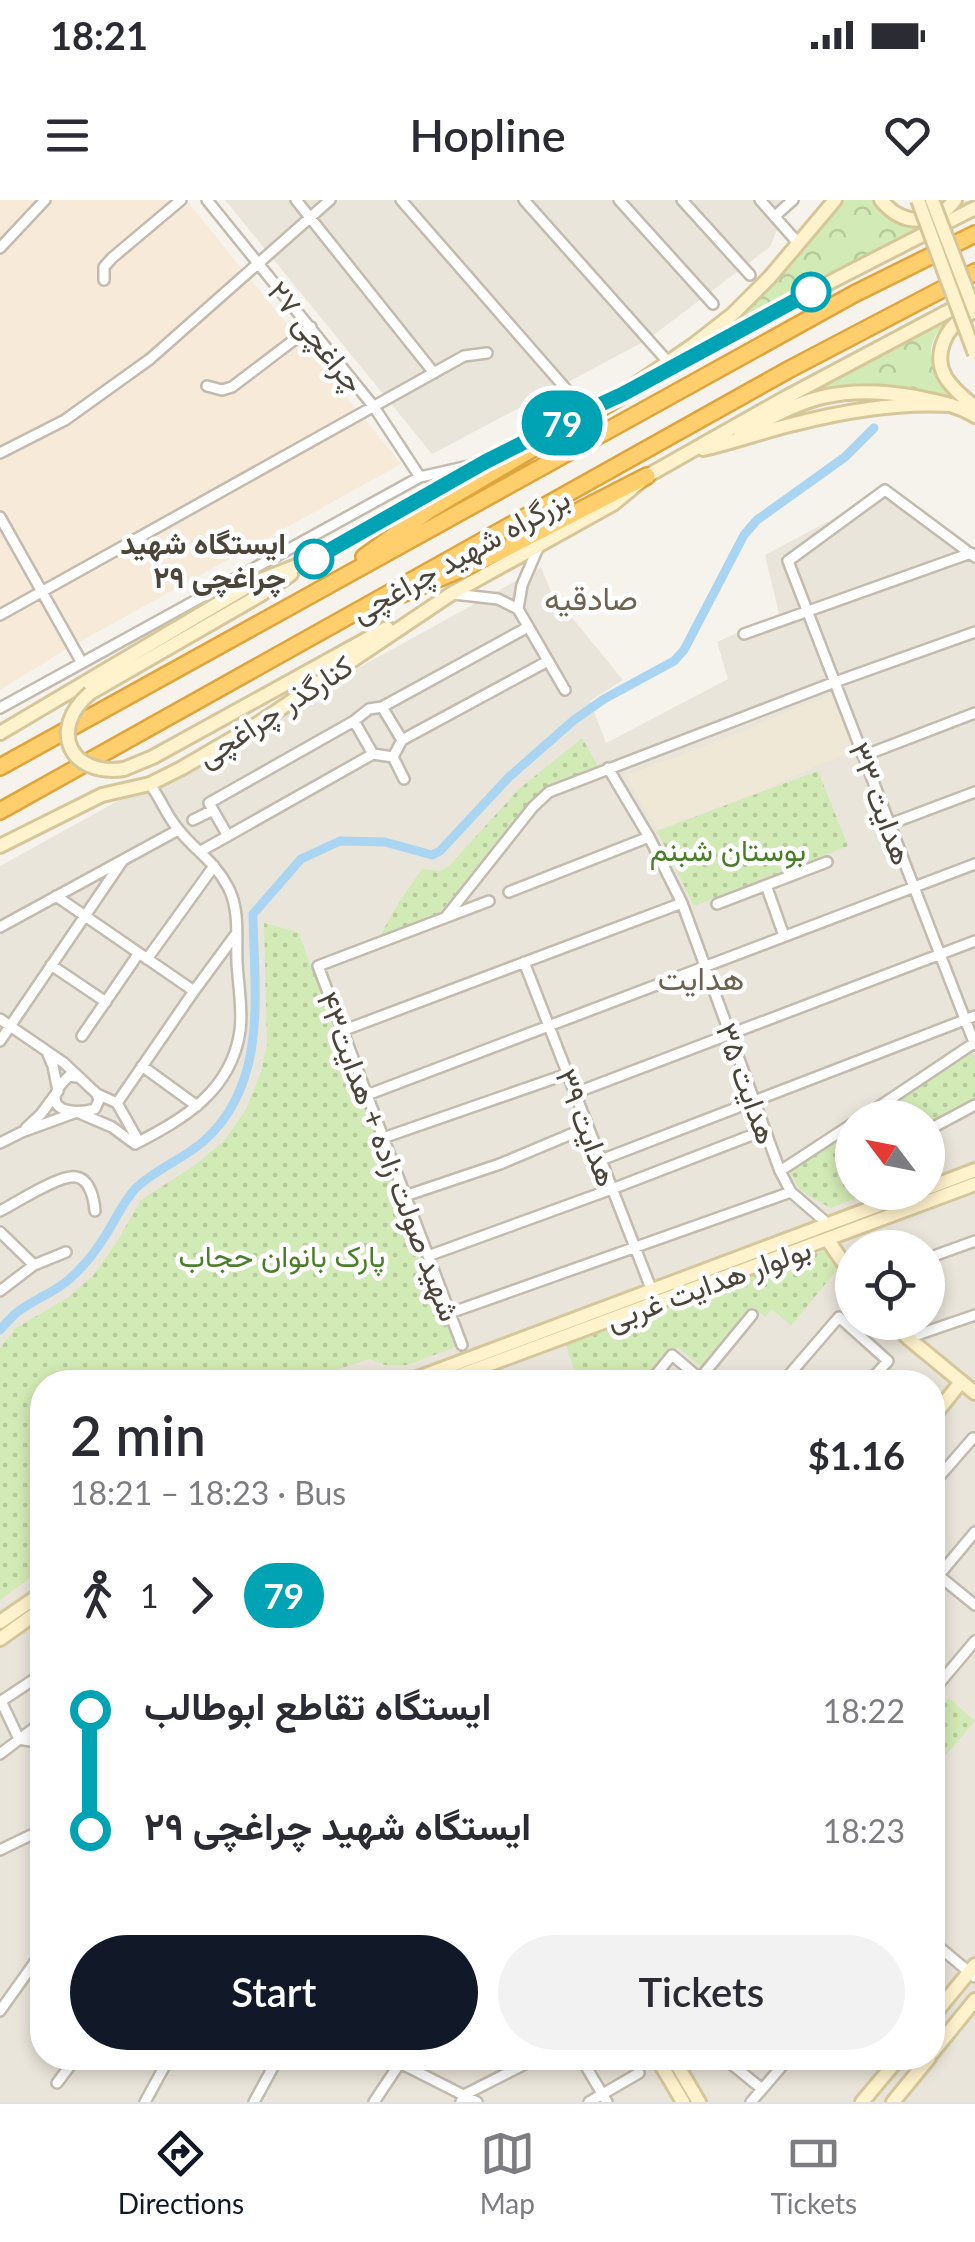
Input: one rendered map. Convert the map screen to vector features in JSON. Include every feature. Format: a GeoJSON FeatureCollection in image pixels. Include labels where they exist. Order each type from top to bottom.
{"type":"FeatureCollection","features":[{"type":"Feature","properties":{"kind":"highway","name":"بزرگراه شهید چراغچی"},"geometry":{"type":"LineString","coordinates":[[0,767],[854,294],[975,234]]}},
{"type":"Feature","properties":{"kind":"highway","name":"بزرگراه شهید چراغچی"},"geometry":{"type":"LineString","coordinates":[[0,811],[790,369],[975,272]]}},
{"type":"Feature","properties":{"kind":"highway"},"geometry":{"type":"LineString","coordinates":[[331,585],[431,508],[623,394]]}},
{"type":"Feature","properties":{"kind":"highway"},"geometry":{"type":"LineString","coordinates":[[361,609],[421,588],[487,558],[647,476]]}},
{"type":"Feature","properties":{"kind":"main road"},"geometry":{"type":"LineString","coordinates":[[623,394],[733,314],[835,200]]}},
{"type":"Feature","properties":{"kind":"main road"},"geometry":{"type":"LineString","coordinates":[[881,200],[901,217],[914,220],[930,220],[955,200]]}},
{"type":"Feature","properties":{"kind":"main road"},"geometry":{"type":"LineString","coordinates":[[918,200],[975,354]]}},
{"type":"Feature","properties":{"kind":"main road"},"geometry":{"type":"LineString","coordinates":[[932,200],[975,313],[952,326],[941,350],[940,364],[945,377],[975,408]]}},
{"type":"Feature","properties":{"kind":"main road"},"geometry":{"type":"LineString","coordinates":[[451,594],[124,770],[102,772],[83,763],[72,751],[68,729],[72,712],[90,694],[260,596],[305,564],[485,462],[623,394],[975,208]]}},
{"type":"Feature","properties":{"kind":"main road","name":"کنارگذر چراغچی"},"geometry":{"type":"LineString","coordinates":[[0,846],[102,795],[150,784],[182,768],[259,723],[451,594],[613,504],[647,476],[975,297]]}},
{"type":"Feature","properties":{"kind":"main road"},"geometry":{"type":"LineString","coordinates":[[730,443],[791,407],[858,391],[885,392],[951,405],[975,416]]}},
{"type":"Feature","properties":{"kind":"main road"},"geometry":{"type":"LineString","coordinates":[[688,452],[842,414],[951,405]]}},
{"type":"Feature","properties":{"kind":"main road"},"geometry":{"type":"LineString","coordinates":[[0,733],[253,583],[305,564]]}},
{"type":"Feature","properties":{"kind":"main road","name":"بولوار هدایت غربی"},"geometry":{"type":"LineString","coordinates":[[945,1184],[975,1170]]}},
{"type":"Feature","properties":{"kind":"main road","name":"بولوار هدایت غربی"},"geometry":{"type":"LineString","coordinates":[[945,1188],[975,1184]]}},
{"type":"Feature","properties":{"kind":"main road","name":"بولوار هدایت غربی"},"geometry":{"type":"LineString","coordinates":[[470,1370],[652,1291],[866,1210]]}},
{"type":"Feature","properties":{"kind":"main road","name":"بولوار هدایت غربی"},"geometry":{"type":"LineString","coordinates":[[443,1370],[826,1239],[889,1210]]}},
{"type":"Feature","properties":{"kind":"main road"},"geometry":{"type":"LineString","coordinates":[[826,1239],[835,1252]]}},
{"type":"Feature","properties":{"kind":"main road"},"geometry":{"type":"LineString","coordinates":[[911,1340],[969,1384],[945,1406]]}},
{"type":"Feature","properties":{"kind":"main road"},"geometry":{"type":"LineString","coordinates":[[0,1622],[30,1602]]}},
{"type":"Feature","properties":{"kind":"main road"},"geometry":{"type":"LineString","coordinates":[[0,1639],[30,1618]]}},
{"type":"Feature","properties":{"kind":"main road"},"geometry":{"type":"LineString","coordinates":[[945,2002],[973,1972]]}},
{"type":"Feature","properties":{"kind":"main road"},"geometry":{"type":"LineString","coordinates":[[945,2038],[975,2000]]}},
{"type":"Feature","properties":{"kind":"main road"},"geometry":{"type":"LineString","coordinates":[[667,2070],[692,2101]]}},
{"type":"Feature","properties":{"kind":"main road"},"geometry":{"type":"LineString","coordinates":[[678,2070],[692,2101]]}},
{"type":"Feature","properties":{"kind":"main road"},"geometry":{"type":"LineString","coordinates":[[866,2100],[889,2070]]}},
{"type":"Feature","properties":{"kind":"main road"},"geometry":{"type":"LineString","coordinates":[[893,2102],[919,2070]]}},
{"type":"Feature","properties":{"kind":"street"},"geometry":{"type":"LineString","coordinates":[[0,248],[45,200]]}},
{"type":"Feature","properties":{"kind":"street"},"geometry":{"type":"LineString","coordinates":[[104,280],[104,268],[112,258],[181,200]]}},
{"type":"Feature","properties":{"kind":"street","name":"چراغچی ۲۷"},"geometry":{"type":"LineString","coordinates":[[207,200],[374,407],[420,477]]}},
{"type":"Feature","properties":{"kind":"street"},"geometry":{"type":"LineString","coordinates":[[296,200],[434,373]]}},
{"type":"Feature","properties":{"kind":"street"},"geometry":{"type":"LineString","coordinates":[[0,453],[65,420],[150,359],[330,200]]}},
{"type":"Feature","properties":{"kind":"street"},"geometry":{"type":"LineString","coordinates":[[401,200],[573,397]]}},
{"type":"Feature","properties":{"kind":"street"},"geometry":{"type":"LineString","coordinates":[[524,200],[669,363]]}},
{"type":"Feature","properties":{"kind":"street"},"geometry":{"type":"LineString","coordinates":[[619,200],[713,304]]}},
{"type":"Feature","properties":{"kind":"street"},"geometry":{"type":"LineString","coordinates":[[682,200],[750,274]]}},
{"type":"Feature","properties":{"kind":"street"},"geometry":{"type":"LineString","coordinates":[[760,200],[798,243]]}},
{"type":"Feature","properties":{"kind":"street"},"geometry":{"type":"LineString","coordinates":[[775,216],[793,200]]}},
{"type":"Feature","properties":{"kind":"street"},"geometry":{"type":"LineString","coordinates":[[207,386],[222,390],[232,387],[311,326]]}},
{"type":"Feature","properties":{"kind":"street"},"geometry":{"type":"LineString","coordinates":[[0,615],[464,356],[487,352]]}},
{"type":"Feature","properties":{"kind":"street"},"geometry":{"type":"LineString","coordinates":[[0,708],[420,477],[485,462]]}},
{"type":"Feature","properties":{"kind":"street","name":"هدایت ۳۳"},"geometry":{"type":"LineString","coordinates":[[973,555],[885,490],[788,561],[940,954],[970,1018],[974,1044]]}},
{"type":"Feature","properties":{"kind":"street"},"geometry":{"type":"LineString","coordinates":[[0,517],[82,663]]}},
{"type":"Feature","properties":{"kind":"street"},"geometry":{"type":"LineString","coordinates":[[518,610],[522,585],[538,548]]}},
{"type":"Feature","properties":{"kind":"street"},"geometry":{"type":"LineString","coordinates":[[744,634],[973,555]]}},
{"type":"Feature","properties":{"kind":"street"},"geometry":{"type":"LineString","coordinates":[[451,594],[498,599],[518,610],[565,690]]}},
{"type":"Feature","properties":{"kind":"street"},"geometry":{"type":"LineString","coordinates":[[228,836],[209,803],[369,709],[382,707],[528,626]]}},
{"type":"Feature","properties":{"kind":"street"},"geometry":{"type":"LineString","coordinates":[[445,918],[533,807],[550,792],[975,632]]}},
{"type":"Feature","properties":{"kind":"street"},"geometry":{"type":"LineString","coordinates":[[393,757],[402,740],[548,661]]}},
{"type":"Feature","properties":{"kind":"street"},"geometry":{"type":"LineString","coordinates":[[382,707],[402,740]]}},
{"type":"Feature","properties":{"kind":"street"},"geometry":{"type":"LineString","coordinates":[[863,756],[975,713]]}},
{"type":"Feature","properties":{"kind":"street"},"geometry":{"type":"LineString","coordinates":[[354,720],[373,754]]}},
{"type":"Feature","properties":{"kind":"street"},"geometry":{"type":"LineString","coordinates":[[201,851],[373,754],[393,757]]}},
{"type":"Feature","properties":{"kind":"street"},"geometry":{"type":"LineString","coordinates":[[393,757],[404,778]]}},
{"type":"Feature","properties":{"kind":"street","name":"هدایت ۳۵"},"geometry":{"type":"LineString","coordinates":[[608,768],[682,903],[780,1172],[791,1192],[828,1224]]}},
{"type":"Feature","properties":{"kind":"street"},"geometry":{"type":"LineString","coordinates":[[137,1143],[197,1106],[217,1087],[232,1061],[240,1029],[236,904],[214,866],[178,830],[150,784]]}},
{"type":"Feature","properties":{"kind":"street"},"geometry":{"type":"LineString","coordinates":[[890,824],[975,792]]}},
{"type":"Feature","properties":{"kind":"street"},"geometry":{"type":"LineString","coordinates":[[193,820],[213,810]]}},
{"type":"Feature","properties":{"kind":"street"},"geometry":{"type":"LineString","coordinates":[[1,928],[178,830]]}},
{"type":"Feature","properties":{"kind":"street"},"geometry":{"type":"LineString","coordinates":[[509,892],[649,837]]}},
{"type":"Feature","properties":{"kind":"street"},"geometry":{"type":"LineString","coordinates":[[0,1040],[123,860]]}},
{"type":"Feature","properties":{"kind":"street"},"geometry":{"type":"LineString","coordinates":[[717,904],[826,862]]}},
{"type":"Feature","properties":{"kind":"street"},"geometry":{"type":"LineString","coordinates":[[367,1095],[975,864]]}},
{"type":"Feature","properties":{"kind":"street"},"geometry":{"type":"LineString","coordinates":[[82,1036],[214,866]]}},
{"type":"Feature","properties":{"kind":"street"},"geometry":{"type":"LineString","coordinates":[[766,885],[784,936]]}},
{"type":"Feature","properties":{"kind":"street"},"geometry":{"type":"LineString","coordinates":[[56,896],[194,990]]}},
{"type":"Feature","properties":{"kind":"street"},"geometry":{"type":"LineString","coordinates":[[445,918],[488,902]]}},
{"type":"Feature","properties":{"kind":"street"},"geometry":{"type":"LineString","coordinates":[[342,1031],[682,903]]}},
{"type":"Feature","properties":{"kind":"street","name":"شهید صولت زاده + هدایت۴۳"},"geometry":{"type":"LineString","coordinates":[[445,918],[318,966],[462,1345]]}},
{"type":"Feature","properties":{"kind":"street"},"geometry":{"type":"LineString","coordinates":[[117,1103],[236,934]]}},
{"type":"Feature","properties":{"kind":"street"},"geometry":{"type":"LineString","coordinates":[[575,1093],[975,941]]}},
{"type":"Feature","properties":{"kind":"street","name":"هدایت ۳۹"},"geometry":{"type":"LineString","coordinates":[[524,962],[652,1291]]}},
{"type":"Feature","properties":{"kind":"street"},"geometry":{"type":"LineString","coordinates":[[52,965],[106,1002]]}},
{"type":"Feature","properties":{"kind":"street"},"geometry":{"type":"LineString","coordinates":[[601,1160],[970,1018]]}},
{"type":"Feature","properties":{"kind":"street"},"geometry":{"type":"LineString","coordinates":[[0,1019],[46,1050],[96,1094],[117,1103],[137,1143]]}},
{"type":"Feature","properties":{"kind":"street"},"geometry":{"type":"LineString","coordinates":[[889,1100],[974,1044]]}},
{"type":"Feature","properties":{"kind":"street"},"geometry":{"type":"LineString","coordinates":[[46,1050],[53,1066],[58,1108],[66,1112],[95,1109],[99,1103],[96,1094]]}},
{"type":"Feature","properties":{"kind":"street"},"geometry":{"type":"LineString","coordinates":[[142,1066],[197,1106]]}},
{"type":"Feature","properties":{"kind":"street"},"geometry":{"type":"LineString","coordinates":[[383,1138],[568,1074]]}},
{"type":"Feature","properties":{"kind":"street"},"geometry":{"type":"LineString","coordinates":[[22,1132],[41,1114],[66,1078],[76,1077]]}},
{"type":"Feature","properties":{"kind":"street"},"geometry":{"type":"LineString","coordinates":[[945,1121],[975,1106]]}},
{"type":"Feature","properties":{"kind":"street"},"geometry":{"type":"LineString","coordinates":[[0,1143],[77,1112],[137,1143]]}},
{"type":"Feature","properties":{"kind":"street"},"geometry":{"type":"LineString","coordinates":[[405,1196],[500,1164],[588,1127]]}},
{"type":"Feature","properties":{"kind":"street"},"geometry":{"type":"LineString","coordinates":[[428,1256],[765,1130]]}},
{"type":"Feature","properties":{"kind":"street"},"geometry":{"type":"LineString","coordinates":[[780,1172],[835,1135]]}},
{"type":"Feature","properties":{"kind":"street"},"geometry":{"type":"LineString","coordinates":[[0,1211],[63,1178],[75,1176],[84,1180],[94,1197],[95,1211]]}},
{"type":"Feature","properties":{"kind":"street"},"geometry":{"type":"LineString","coordinates":[[450,1313],[791,1192]]}},
{"type":"Feature","properties":{"kind":"street"},"geometry":{"type":"LineString","coordinates":[[0,1232],[34,1264]]}},
{"type":"Feature","properties":{"kind":"street"},"geometry":{"type":"LineString","coordinates":[[945,1252],[975,1242]]}},
{"type":"Feature","properties":{"kind":"street"},"geometry":{"type":"LineString","coordinates":[[0,1292],[34,1264],[66,1252]]}},
{"type":"Feature","properties":{"kind":"street"},"geometry":{"type":"LineString","coordinates":[[945,1325],[975,1315]]}},
{"type":"Feature","properties":{"kind":"street"},"geometry":{"type":"LineString","coordinates":[[710,1370],[752,1316]]}},
{"type":"Feature","properties":{"kind":"street"},"geometry":{"type":"LineString","coordinates":[[793,1370],[839,1316],[888,1361],[880,1370]]}},
{"type":"Feature","properties":{"kind":"street"},"geometry":{"type":"LineString","coordinates":[[660,1370],[672,1355],[689,1370]]}},
{"type":"Feature","properties":{"kind":"street"},"geometry":{"type":"LineString","coordinates":[[945,1470],[973,1438]]}},
{"type":"Feature","properties":{"kind":"street"},"geometry":{"type":"LineString","coordinates":[[945,1564],[975,1532]]}},
{"type":"Feature","properties":{"kind":"street"},"geometry":{"type":"LineString","coordinates":[[945,1580],[975,1605]]}},
{"type":"Feature","properties":{"kind":"street"},"geometry":{"type":"LineString","coordinates":[[945,1677],[975,1641]]}},
{"type":"Feature","properties":{"kind":"street"},"geometry":{"type":"LineString","coordinates":[[30,1682],[1,1702],[19,1738],[30,1741]]}},
{"type":"Feature","properties":{"kind":"street"},"geometry":{"type":"LineString","coordinates":[[0,1754],[30,1730]]}},
{"type":"Feature","properties":{"kind":"street"},"geometry":{"type":"LineString","coordinates":[[0,1850],[30,1836]]}},
{"type":"Feature","properties":{"kind":"street"},"geometry":{"type":"LineString","coordinates":[[945,1951],[973,1972]]}},
{"type":"Feature","properties":{"kind":"street"},"geometry":{"type":"LineString","coordinates":[[0,2011],[30,1969]]}},
{"type":"Feature","properties":{"kind":"street"},"geometry":{"type":"LineString","coordinates":[[57,2083],[67,2070]]}},
{"type":"Feature","properties":{"kind":"street"},"geometry":{"type":"LineString","coordinates":[[145,2102],[162,2070]]}},
{"type":"Feature","properties":{"kind":"street"},"geometry":{"type":"LineString","coordinates":[[255,2102],[272,2070]]}},
{"type":"Feature","properties":{"kind":"street"},"geometry":{"type":"LineString","coordinates":[[374,2102],[393,2070]]}},
{"type":"Feature","properties":{"kind":"street"},"geometry":{"type":"LineString","coordinates":[[417,2070],[462,2099],[477,2102]]}},
{"type":"Feature","properties":{"kind":"street"},"geometry":{"type":"LineString","coordinates":[[462,2099],[515,2070]]}},
{"type":"Feature","properties":{"kind":"street"},"geometry":{"type":"LineString","coordinates":[[588,2070],[605,2098]]}},
{"type":"Feature","properties":{"kind":"street"},"geometry":{"type":"LineString","coordinates":[[739,2070],[762,2089]]}},
{"type":"Feature","properties":{"kind":"street"},"geometry":{"type":"LineString","coordinates":[[751,2102],[778,2070]]}},
{"type":"Feature","properties":{"kind":"street"},"geometry":{"type":"LineString","coordinates":[[589,2102],[605,2098],[640,2073]]}},
{"type":"Feature","properties":{"kind":"shaded area"},"geometry":{"type":"Polygon","coordinates":[[[0,200],[186,200],[401,464],[0,690],[0,200]]]}},
{"type":"Feature","properties":{"kind":"shaded area"},"geometry":{"type":"Polygon","coordinates":[[[225,200],[789,200],[770,247],[647,340],[432,454],[225,200]]]}},
{"type":"Feature","properties":{"kind":"shaded area"},"geometry":{"type":"Polygon","coordinates":[[[882,493],[953,540],[975,564],[975,2102],[0,2102],[0,866],[541,567],[551,592],[623,680],[590,701],[606,743],[728,679],[717,642],[779,614],[765,555],[882,493]]]}},
{"type":"Feature","properties":{"kind":"shaded area"},"geometry":{"type":"Polygon","coordinates":[[[835,693],[857,750],[764,790],[657,830],[628,781],[627,775],[835,693]]]}},
{"type":"Feature","properties":{"kind":"green space"},"geometry":{"type":"Polygon","coordinates":[[[840,200],[875,200],[893,218],[916,227],[939,220],[962,202],[975,202],[846,269],[819,276],[716,338],[798,254],[840,200]]]}},
{"type":"Feature","properties":{"kind":"green space"},"geometry":{"type":"Polygon","coordinates":[[[975,305],[947,322],[932,344],[931,356],[939,376],[966,403],[919,390],[872,384],[840,385],[793,399],[907,343],[924,330],[975,305]]]}},
{"type":"Feature","properties":{"kind":"green space"},"geometry":{"type":"Polygon","coordinates":[[[582,738],[598,766],[550,786],[533,800],[436,917],[379,938],[422,869],[440,871],[449,866],[519,789],[582,738]]]}},
{"type":"Feature","properties":{"kind":"green space","name":"بوستان شبنم"},"geometry":{"type":"Polygon","coordinates":[[[818,771],[848,846],[694,906],[657,831],[818,771]]]}},
{"type":"Feature","properties":{"kind":"green space","name":"پارک بانوان حجاب"},"geometry":{"type":"Polygon","coordinates":[[[264,923],[298,932],[456,1347],[407,1365],[385,1365],[370,1359],[336,1370],[30,1370],[30,1578],[0,1600],[0,1348],[16,1328],[67,1298],[92,1277],[141,1200],[225,1140],[246,1109],[267,1046],[264,923]]]}},
{"type":"Feature","properties":{"kind":"green space"},"geometry":{"type":"Polygon","coordinates":[[[971,1049],[975,1060],[975,1102],[945,1119],[945,1100],[895,1100],[971,1049]]]}},
{"type":"Feature","properties":{"kind":"green space"},"geometry":{"type":"Polygon","coordinates":[[[835,1139],[835,1206],[830,1208],[800,1190],[789,1170],[835,1139]]]}},
{"type":"Feature","properties":{"kind":"green space"},"geometry":{"type":"Polygon","coordinates":[[[825,1250],[835,1261],[835,1272],[791,1326],[772,1309],[765,1317],[754,1308],[704,1369],[677,1347],[657,1370],[574,1370],[566,1344],[825,1250]]]}},
{"type":"Feature","properties":{"kind":"green space"},"geometry":{"type":"Polygon","coordinates":[[[949,1698],[975,1721],[945,1756],[945,1703],[949,1698]]]}},
{"type":"Feature","properties":{"kind":"waterway"},"geometry":{"type":"LineString","coordinates":[[0,1330],[16,1313],[72,1277],[94,1252],[136,1188],[197,1147],[225,1117],[240,1091],[249,1063],[255,1004],[253,914],[301,859],[340,841],[385,842],[432,855],[440,851],[509,777],[574,720],[674,661],[684,650],[744,535],[757,520],[845,457],[874,428]]}},
{"type":"Feature","properties":{"kind":"bus line","name":"79"},"geometry":{"type":"LineString","coordinates":[[314,559],[485,462],[623,394],[811,292]]}},
{"type":"Feature","properties":{"kind":"place","name":"ایستگاه شهید چراغچی ۲۹"},"geometry":{"type":"Point","coordinates":[314,559]}},
{"type":"Feature","properties":{"kind":"district","name":"صادقیه"},"geometry":{"type":"Point","coordinates":[591,597]}},
{"type":"Feature","properties":{"kind":"district","name":"هدایت"},"geometry":{"type":"Point","coordinates":[701,977]}}]}
